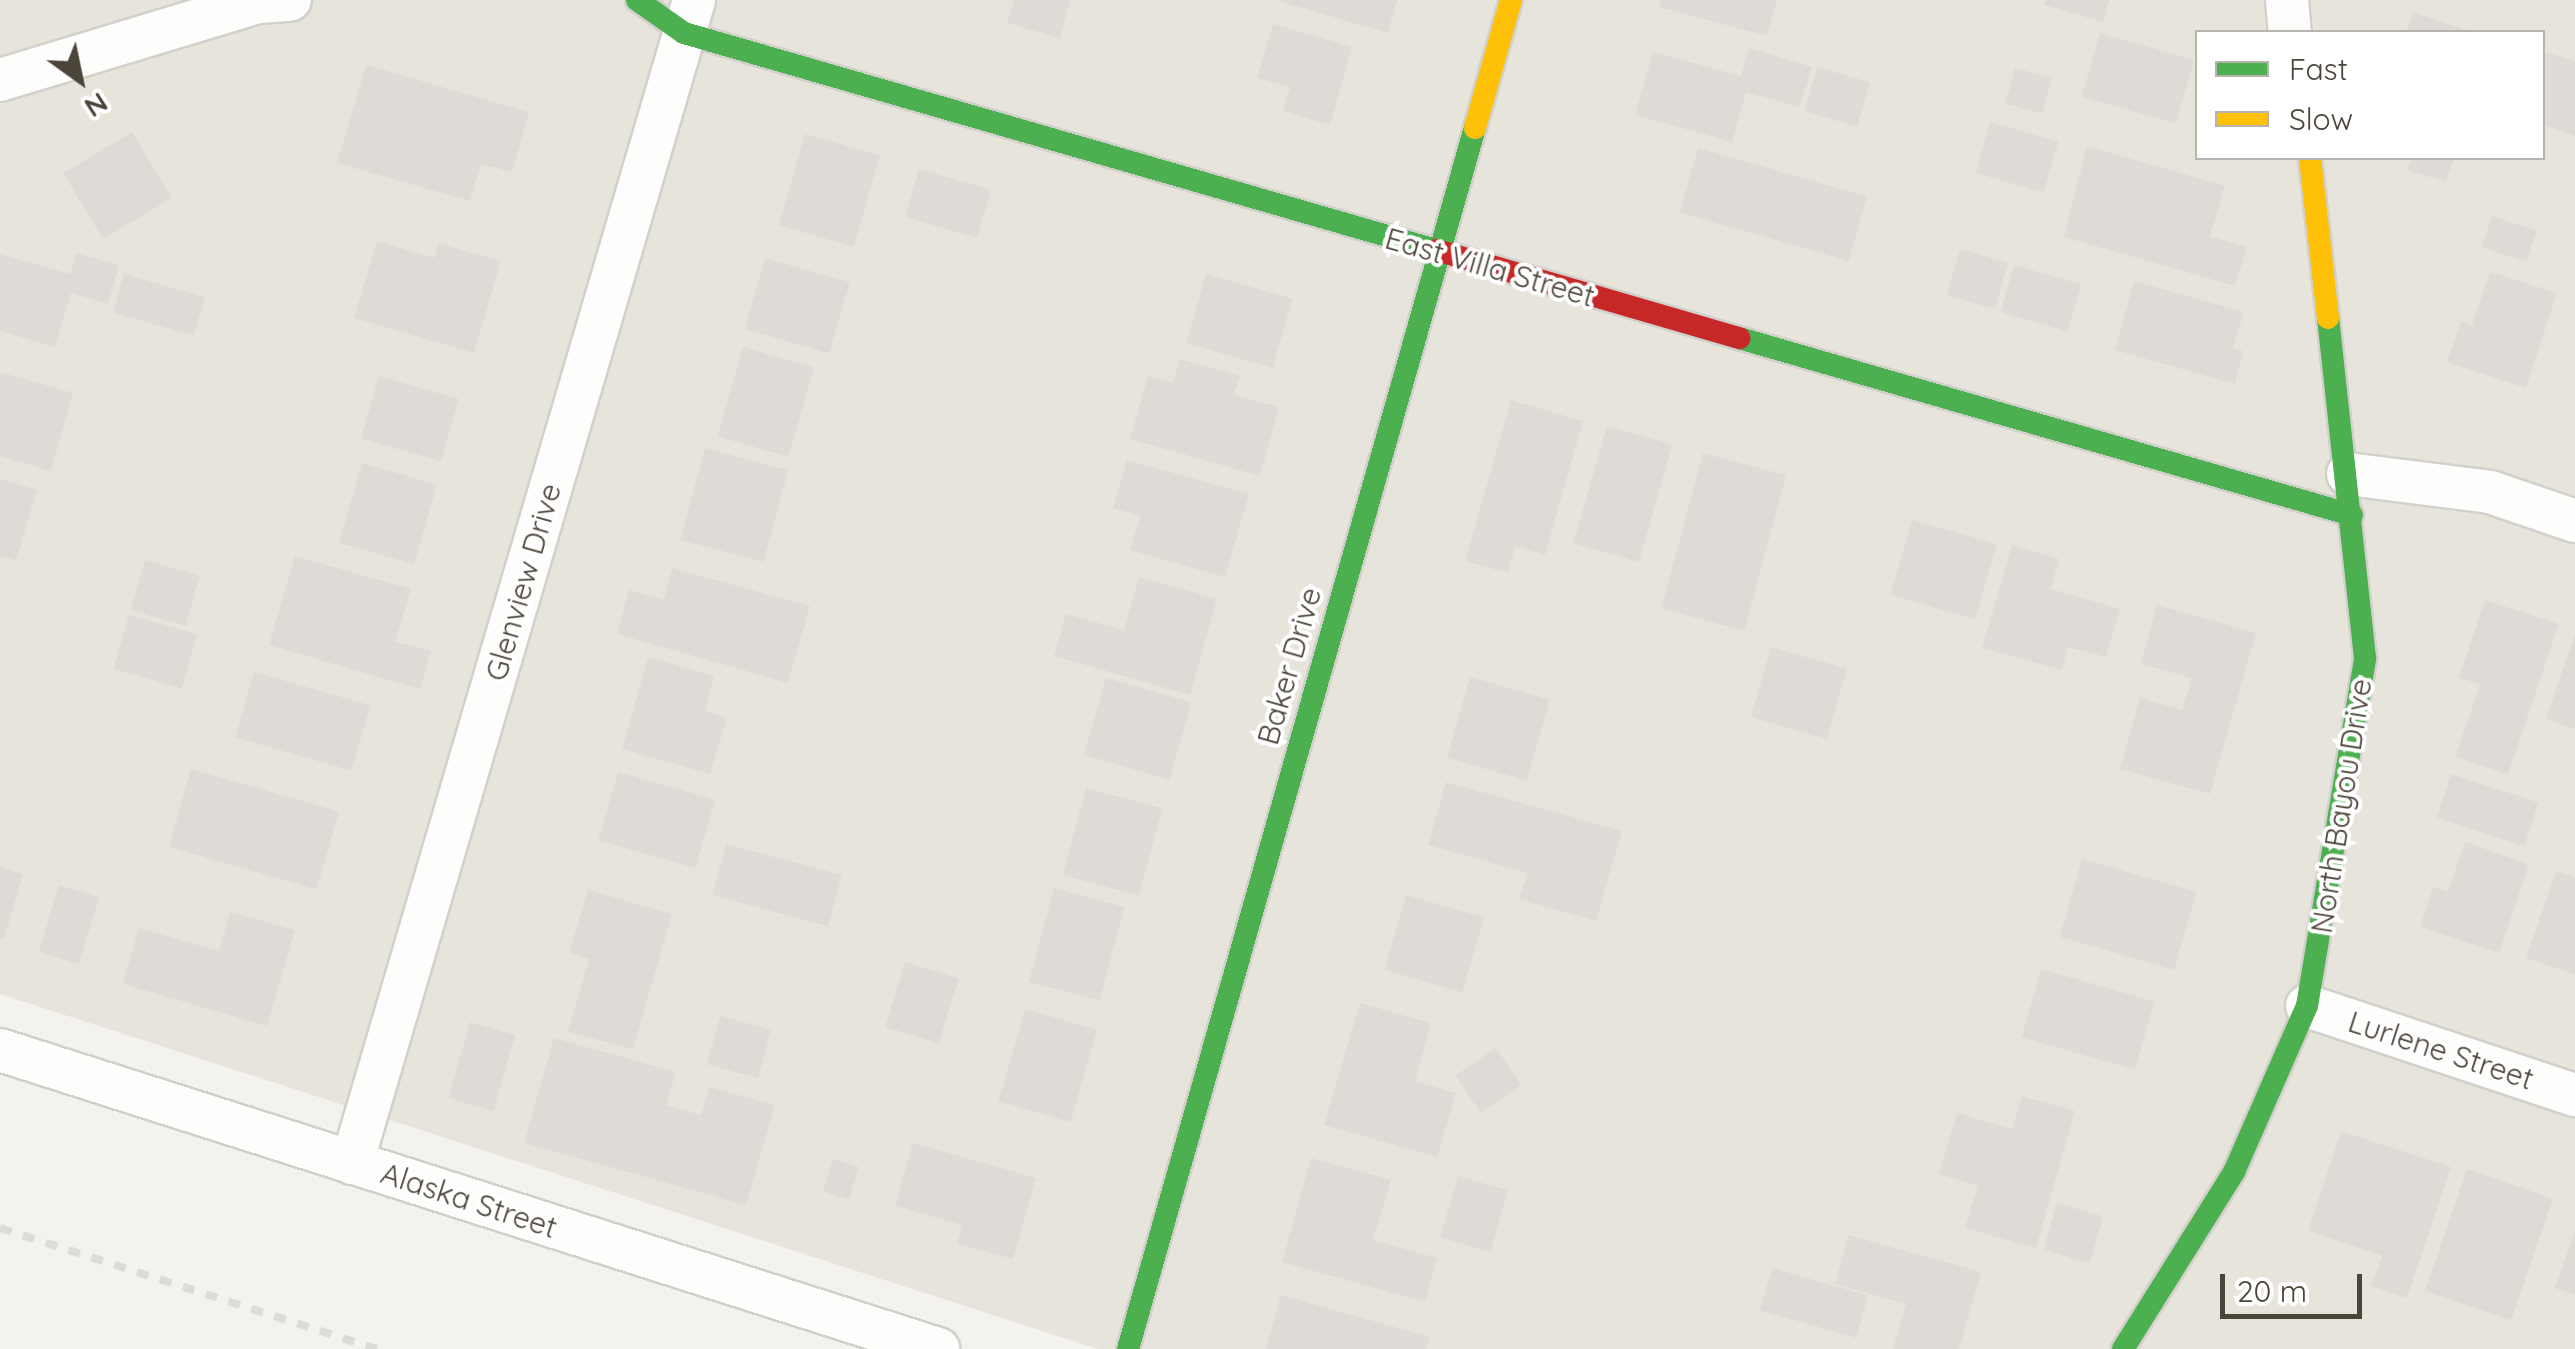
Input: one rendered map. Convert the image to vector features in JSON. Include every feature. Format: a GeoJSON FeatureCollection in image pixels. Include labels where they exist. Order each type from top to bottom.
{"type":"FeatureCollection","features":[{"type":"Feature","properties":{"kind":"street"},"geometry":{"type":"LineString","coordinates":[[0,80],[258,2],[290,0]]}},
{"type":"Feature","properties":{"kind":"street","name":"East Villa Street"},"geometry":{"type":"LineString","coordinates":[[637,0],[1436,251],[2350,494],[2490,492],[2575,521]]}},
{"type":"Feature","properties":{"kind":"street","name":"Baker Drive"},"geometry":{"type":"LineString","coordinates":[[1128,1349],[1510,0]]}},
{"type":"Feature","properties":{"kind":"street"},"geometry":{"type":"LineString","coordinates":[[2287,0],[2290,30]]}},
{"type":"Feature","properties":{"kind":"street","name":"Glenview Drive"},"geometry":{"type":"LineString","coordinates":[[352,1163],[689,16]]}},
{"type":"Feature","properties":{"kind":"street","name":"North Bayou Drive"},"geometry":{"type":"LineString","coordinates":[[2124,1349],[2234,1172],[2306,1006],[2365,658],[2350,494],[2310,160]]}},
{"type":"Feature","properties":{"kind":"street","name":"Lurlene Street"},"geometry":{"type":"LineString","coordinates":[[2306,1006],[2575,1095]]}},
{"type":"Feature","properties":{"kind":"street","name":"Alaska Street"},"geometry":{"type":"LineString","coordinates":[[0,1050],[938,1349]]}},
{"type":"Feature","properties":{"kind":"shaded area"},"geometry":{"type":"Polygon","coordinates":[[[0,0],[2575,0],[2575,1349],[1098,1349],[0,994],[0,0]]]}},
{"type":"Feature","properties":{"kind":"building"},"geometry":{"type":"Polygon","coordinates":[[[1014,0],[1070,0],[1060,38],[1007,23],[1014,0]]]}},
{"type":"Feature","properties":{"kind":"building"},"geometry":{"type":"Polygon","coordinates":[[[1275,0],[1397,0],[1388,33],[1275,0]]]}},
{"type":"Feature","properties":{"kind":"building"},"geometry":{"type":"Polygon","coordinates":[[[1660,0],[1777,0],[1767,36],[1659,7],[1660,0]]]}},
{"type":"Feature","properties":{"kind":"building"},"geometry":{"type":"Polygon","coordinates":[[[2046,0],[2109,0],[2103,22],[2044,5],[2046,0]]]}},
{"type":"Feature","properties":{"kind":"building"},"geometry":{"type":"Polygon","coordinates":[[[2413,12],[2466,30],[2407,30],[2413,12]]]}},
{"type":"Feature","properties":{"kind":"building"},"geometry":{"type":"Polygon","coordinates":[[[1273,24],[1352,47],[1330,125],[1283,111],[1290,87],[1257,78],[1273,24]]]}},
{"type":"Feature","properties":{"kind":"building"},"geometry":{"type":"Polygon","coordinates":[[[2100,33],[2194,60],[2176,123],[2082,96],[2100,33]]]}},
{"type":"Feature","properties":{"kind":"building"},"geometry":{"type":"Polygon","coordinates":[[[1749,48],[1812,67],[1800,107],[1746,92],[1732,142],[1635,115],[1653,52],[1741,76],[1749,48]]]}},
{"type":"Feature","properties":{"kind":"building"},"geometry":{"type":"Polygon","coordinates":[[[2545,52],[2575,61],[2575,136],[2545,126],[2545,52]]]}},
{"type":"Feature","properties":{"kind":"building"},"geometry":{"type":"Polygon","coordinates":[[[366,65],[529,112],[512,172],[481,164],[470,201],[337,163],[366,65]]]}},
{"type":"Feature","properties":{"kind":"building"},"geometry":{"type":"Polygon","coordinates":[[[1817,67],[1870,82],[1857,126],[1804,111],[1817,67]]]}},
{"type":"Feature","properties":{"kind":"building"},"geometry":{"type":"Polygon","coordinates":[[[2015,68],[2052,78],[2042,114],[2005,104],[2015,68]]]}},
{"type":"Feature","properties":{"kind":"building"},"geometry":{"type":"Polygon","coordinates":[[[1990,122],[2058,142],[2044,193],[1975,173],[1990,122]]]}},
{"type":"Feature","properties":{"kind":"building"},"geometry":{"type":"Polygon","coordinates":[[[132,132],[172,198],[103,239],[63,173],[132,132]]]}},
{"type":"Feature","properties":{"kind":"building"},"geometry":{"type":"Polygon","coordinates":[[[805,134],[880,155],[854,247],[779,225],[805,134]]]}},
{"type":"Feature","properties":{"kind":"building"},"geometry":{"type":"Polygon","coordinates":[[[2087,146],[2225,186],[2210,236],[2247,247],[2235,286],[2064,237],[2087,146]]]}},
{"type":"Feature","properties":{"kind":"building"},"geometry":{"type":"Polygon","coordinates":[[[1698,148],[1867,197],[1849,261],[1680,212],[1698,148]]]}},
{"type":"Feature","properties":{"kind":"building"},"geometry":{"type":"Polygon","coordinates":[[[2411,160],[2453,160],[2446,182],[2407,170],[2411,160]]]}},
{"type":"Feature","properties":{"kind":"building"},"geometry":{"type":"Polygon","coordinates":[[[919,169],[991,190],[977,238],[905,217],[919,169]]]}},
{"type":"Feature","properties":{"kind":"building"},"geometry":{"type":"Polygon","coordinates":[[[2492,216],[2537,231],[2527,262],[2482,247],[2492,216]]]}},
{"type":"Feature","properties":{"kind":"building"},"geometry":{"type":"Polygon","coordinates":[[[377,241],[434,258],[438,243],[501,261],[474,353],[354,318],[377,241]]]}},
{"type":"Feature","properties":{"kind":"building"},"geometry":{"type":"Polygon","coordinates":[[[1960,249],[2008,263],[1995,309],[1947,295],[1960,249]]]}},
{"type":"Feature","properties":{"kind":"building"},"geometry":{"type":"Polygon","coordinates":[[[76,253],[119,265],[108,304],[71,293],[55,347],[0,331],[0,254],[70,274],[76,253]]]}},
{"type":"Feature","properties":{"kind":"building"},"geometry":{"type":"Polygon","coordinates":[[[765,258],[850,282],[829,353],[745,329],[765,258]]]}},
{"type":"Feature","properties":{"kind":"building"},"geometry":{"type":"Polygon","coordinates":[[[2014,265],[2081,284],[2068,331],[2000,312],[2014,265]]]}},
{"type":"Feature","properties":{"kind":"building"},"geometry":{"type":"Polygon","coordinates":[[[2490,272],[2557,293],[2526,388],[2447,362],[2461,321],[2472,325],[2490,272]]]}},
{"type":"Feature","properties":{"kind":"building"},"geometry":{"type":"Polygon","coordinates":[[[124,274],[205,297],[194,336],[113,312],[124,274]]]}},
{"type":"Feature","properties":{"kind":"building"},"geometry":{"type":"Polygon","coordinates":[[[1206,274],[1293,299],[1273,368],[1186,343],[1206,274]]]}},
{"type":"Feature","properties":{"kind":"building"},"geometry":{"type":"Polygon","coordinates":[[[2134,281],[2244,312],[2233,348],[2243,351],[2235,384],[2115,350],[2134,281]]]}},
{"type":"Feature","properties":{"kind":"building"},"geometry":{"type":"Polygon","coordinates":[[[743,347],[814,367],[788,457],[717,436],[743,347]]]}},
{"type":"Feature","properties":{"kind":"building"},"geometry":{"type":"Polygon","coordinates":[[[1180,359],[1240,376],[1234,395],[1279,407],[1260,476],[1130,439],[1148,376],[1173,383],[1180,359]]]}},
{"type":"Feature","properties":{"kind":"building"},"geometry":{"type":"Polygon","coordinates":[[[0,372],[73,393],[51,471],[0,456],[0,372]]]}},
{"type":"Feature","properties":{"kind":"building"},"geometry":{"type":"Polygon","coordinates":[[[379,376],[459,399],[441,461],[361,438],[379,376]]]}},
{"type":"Feature","properties":{"kind":"building"},"geometry":{"type":"Polygon","coordinates":[[[1511,400],[1583,421],[1545,555],[1515,546],[1508,573],[1465,561],[1511,400]]]}},
{"type":"Feature","properties":{"kind":"building"},"geometry":{"type":"Polygon","coordinates":[[[1607,426],[1672,445],[1639,562],[1573,543],[1607,426]]]}},
{"type":"Feature","properties":{"kind":"building"},"geometry":{"type":"Polygon","coordinates":[[[705,448],[788,470],[763,562],[680,540],[705,448]]]}},
{"type":"Feature","properties":{"kind":"building"},"geometry":{"type":"Polygon","coordinates":[[[1703,453],[1786,475],[1744,631],[1661,609],[1703,453]]]}},
{"type":"Feature","properties":{"kind":"building"},"geometry":{"type":"Polygon","coordinates":[[[1127,460],[1249,494],[1225,577],[1130,550],[1140,516],[1113,508],[1127,460]]]}},
{"type":"Feature","properties":{"kind":"building"},"geometry":{"type":"Polygon","coordinates":[[[362,463],[437,484],[414,564],[339,543],[362,463]]]}},
{"type":"Feature","properties":{"kind":"building"},"geometry":{"type":"Polygon","coordinates":[[[0,479],[37,490],[16,560],[0,556],[0,479]]]}},
{"type":"Feature","properties":{"kind":"building"},"geometry":{"type":"Polygon","coordinates":[[[1912,520],[1997,544],[1975,619],[1891,595],[1912,520]]]}},
{"type":"Feature","properties":{"kind":"building"},"geometry":{"type":"Polygon","coordinates":[[[2012,545],[2059,559],[2051,589],[2120,609],[2106,657],[2068,647],[2062,670],[1982,648],[2012,545]]]}},
{"type":"Feature","properties":{"kind":"building"},"geometry":{"type":"Polygon","coordinates":[[[295,556],[411,589],[395,642],[431,651],[420,689],[269,645],[295,556]]]}},
{"type":"Feature","properties":{"kind":"building"},"geometry":{"type":"Polygon","coordinates":[[[145,560],[200,576],[185,626],[131,610],[145,560]]]}},
{"type":"Feature","properties":{"kind":"building"},"geometry":{"type":"Polygon","coordinates":[[[672,568],[810,606],[788,683],[617,634],[629,590],[664,600],[672,568]]]}},
{"type":"Feature","properties":{"kind":"building"},"geometry":{"type":"Polygon","coordinates":[[[1139,577],[1217,599],[1190,695],[1054,656],[1066,614],[1124,630],[1139,577]]]}},
{"type":"Feature","properties":{"kind":"building"},"geometry":{"type":"Polygon","coordinates":[[[2485,600],[2559,624],[2508,774],[2455,757],[2480,684],[2459,678],[2485,600]]]}},
{"type":"Feature","properties":{"kind":"building"},"geometry":{"type":"Polygon","coordinates":[[[2157,605],[2256,633],[2210,794],[2120,769],[2140,698],[2182,710],[2192,678],[2141,664],[2157,605]]]}},
{"type":"Feature","properties":{"kind":"building"},"geometry":{"type":"Polygon","coordinates":[[[129,615],[197,635],[182,688],[114,669],[129,615]]]}},
{"type":"Feature","properties":{"kind":"building"},"geometry":{"type":"Polygon","coordinates":[[[2575,634],[2575,729],[2546,719],[2575,634]]]}},
{"type":"Feature","properties":{"kind":"building"},"geometry":{"type":"Polygon","coordinates":[[[1771,647],[1847,669],[1827,739],[1751,717],[1771,647]]]}},
{"type":"Feature","properties":{"kind":"building"},"geometry":{"type":"Polygon","coordinates":[[[648,657],[714,676],[705,711],[727,718],[710,774],[622,749],[648,657]]]}},
{"type":"Feature","properties":{"kind":"building"},"geometry":{"type":"Polygon","coordinates":[[[254,672],[370,705],[352,771],[235,737],[254,672]]]}},
{"type":"Feature","properties":{"kind":"building"},"geometry":{"type":"Polygon","coordinates":[[[1470,677],[1550,700],[1527,781],[1447,758],[1470,677]]]}},
{"type":"Feature","properties":{"kind":"building"},"geometry":{"type":"Polygon","coordinates":[[[1106,678],[1192,703],[1170,779],[1084,755],[1106,678]]]}},
{"type":"Feature","properties":{"kind":"building"},"geometry":{"type":"Polygon","coordinates":[[[191,769],[339,811],[317,889],[169,847],[191,769]]]}},
{"type":"Feature","properties":{"kind":"building"},"geometry":{"type":"Polygon","coordinates":[[[618,772],[715,800],[696,868],[598,840],[618,772]]]}},
{"type":"Feature","properties":{"kind":"building"},"geometry":{"type":"Polygon","coordinates":[[[2451,774],[2538,802],[2524,846],[2437,818],[2451,774]]]}},
{"type":"Feature","properties":{"kind":"building"},"geometry":{"type":"Polygon","coordinates":[[[1446,782],[1622,831],[1596,921],[1519,899],[1528,873],[1428,845],[1446,782]]]}},
{"type":"Feature","properties":{"kind":"building"},"geometry":{"type":"Polygon","coordinates":[[[1086,788],[1162,808],[1139,895],[1063,875],[1086,788]]]}},
{"type":"Feature","properties":{"kind":"building"},"geometry":{"type":"Polygon","coordinates":[[[2465,842],[2529,864],[2499,953],[2420,927],[2433,887],[2448,892],[2465,842]]]}},
{"type":"Feature","properties":{"kind":"building"},"geometry":{"type":"Polygon","coordinates":[[[726,844],[842,875],[828,926],[712,895],[726,844]]]}},
{"type":"Feature","properties":{"kind":"building"},"geometry":{"type":"Polygon","coordinates":[[[2082,859],[2196,892],[2174,970],[2060,937],[2082,859]]]}},
{"type":"Feature","properties":{"kind":"building"},"geometry":{"type":"Polygon","coordinates":[[[0,867],[23,874],[4,939],[0,938],[0,867]]]}},
{"type":"Feature","properties":{"kind":"building"},"geometry":{"type":"Polygon","coordinates":[[[2556,871],[2575,877],[2575,974],[2526,958],[2556,871]]]}},
{"type":"Feature","properties":{"kind":"building"},"geometry":{"type":"Polygon","coordinates":[[[59,885],[99,897],[79,964],[39,952],[59,885]]]}},
{"type":"Feature","properties":{"kind":"building"},"geometry":{"type":"Polygon","coordinates":[[[1054,888],[1125,907],[1099,1001],[1029,982],[1054,888]]]}},
{"type":"Feature","properties":{"kind":"building"},"geometry":{"type":"Polygon","coordinates":[[[588,890],[672,914],[633,1049],[568,1032],[589,959],[569,953],[588,890]]]}},
{"type":"Feature","properties":{"kind":"building"},"geometry":{"type":"Polygon","coordinates":[[[1406,895],[1484,917],[1462,992],[1385,970],[1406,895]]]}},
{"type":"Feature","properties":{"kind":"building"},"geometry":{"type":"Polygon","coordinates":[[[230,912],[295,930],[267,1026],[123,984],[139,928],[219,951],[230,912]]]}},
{"type":"Feature","properties":{"kind":"building"},"geometry":{"type":"Polygon","coordinates":[[[905,962],[959,978],[939,1043],[885,1027],[905,962]]]}},
{"type":"Feature","properties":{"kind":"building"},"geometry":{"type":"Polygon","coordinates":[[[2041,969],[2154,1002],[2135,1070],[2021,1037],[2041,969]]]}},
{"type":"Feature","properties":{"kind":"building"},"geometry":{"type":"Polygon","coordinates":[[[1360,1003],[1431,1023],[1415,1081],[1456,1093],[1437,1157],[1324,1125],[1360,1003]]]}},
{"type":"Feature","properties":{"kind":"building"},"geometry":{"type":"Polygon","coordinates":[[[1025,1009],[1097,1030],[1071,1122],[999,1101],[1025,1009]]]}},
{"type":"Feature","properties":{"kind":"building"},"geometry":{"type":"Polygon","coordinates":[[[720,1016],[771,1030],[758,1078],[707,1064],[720,1016]]]}},
{"type":"Feature","properties":{"kind":"building"},"geometry":{"type":"Polygon","coordinates":[[[470,1022],[515,1035],[493,1111],[448,1098],[470,1022]]]}},
{"type":"Feature","properties":{"kind":"building"},"geometry":{"type":"Polygon","coordinates":[[[554,1038],[676,1072],[666,1105],[701,1115],[709,1087],[775,1105],[746,1205],[524,1143],[554,1038]]]}},
{"type":"Feature","properties":{"kind":"building"},"geometry":{"type":"Polygon","coordinates":[[[1496,1048],[1521,1085],[1481,1113],[1455,1075],[1496,1048]]]}},
{"type":"Feature","properties":{"kind":"building"},"geometry":{"type":"Polygon","coordinates":[[[2022,1096],[2075,1111],[2036,1248],[1965,1228],[1978,1186],[1939,1174],[1957,1113],[2012,1129],[2022,1096]]]}},
{"type":"Feature","properties":{"kind":"building"},"geometry":{"type":"Polygon","coordinates":[[[2341,1131],[2451,1167],[2407,1298],[2371,1286],[2382,1256],[2308,1231],[2341,1131]]]}},
{"type":"Feature","properties":{"kind":"building"},"geometry":{"type":"Polygon","coordinates":[[[913,1143],[1036,1178],[1013,1259],[957,1244],[962,1225],[895,1206],[913,1143]]]}},
{"type":"Feature","properties":{"kind":"building"},"geometry":{"type":"Polygon","coordinates":[[[1311,1158],[1391,1180],[1373,1240],[1437,1258],[1425,1302],[1282,1262],[1311,1158]]]}},
{"type":"Feature","properties":{"kind":"building"},"geometry":{"type":"Polygon","coordinates":[[[833,1159],[859,1167],[849,1199],[823,1192],[833,1159]]]}},
{"type":"Feature","properties":{"kind":"building"},"geometry":{"type":"Polygon","coordinates":[[[2467,1169],[2553,1199],[2511,1321],[2425,1291],[2467,1169]]]}},
{"type":"Feature","properties":{"kind":"building"},"geometry":{"type":"Polygon","coordinates":[[[1458,1176],[1508,1190],[1490,1252],[1440,1238],[1458,1176]]]}},
{"type":"Feature","properties":{"kind":"building"},"geometry":{"type":"Polygon","coordinates":[[[2057,1203],[2103,1216],[2090,1263],[2043,1250],[2057,1203]]]}},
{"type":"Feature","properties":{"kind":"building"},"geometry":{"type":"Polygon","coordinates":[[[2575,1230],[2575,1295],[2555,1288],[2575,1230]]]}},
{"type":"Feature","properties":{"kind":"building"},"geometry":{"type":"Polygon","coordinates":[[[1848,1235],[1981,1272],[1959,1349],[1893,1349],[1906,1304],[1835,1284],[1848,1235]]]}},
{"type":"Feature","properties":{"kind":"building"},"geometry":{"type":"Polygon","coordinates":[[[1772,1268],[1868,1296],[1856,1338],[1760,1310],[1772,1268]]]}},
{"type":"Feature","properties":{"kind":"building"},"geometry":{"type":"Polygon","coordinates":[[[1281,1295],[1430,1337],[1426,1349],[1266,1349],[1281,1295]]]}},
{"type":"Feature","properties":{"kind":"railway"},"geometry":{"type":"LineString","coordinates":[[0,1228],[377,1349]]}},
{"type":"Feature","properties":{"kind":"traffic: fast"},"geometry":{"type":"LineString","coordinates":[[637,0],[684,33],[1436,250]]}},
{"type":"Feature","properties":{"kind":"traffic: fast"},"geometry":{"type":"LineString","coordinates":[[1128,1349],[1475,128]]}},
{"type":"Feature","properties":{"kind":"traffic: fast"},"geometry":{"type":"LineString","coordinates":[[2123,1349],[2234,1172],[2307,1006],[2365,658],[2328,318]]}},
{"type":"Feature","properties":{"kind":"traffic: fast"},"geometry":{"type":"LineString","coordinates":[[1739,338],[2352,515]]}},
{"type":"Feature","properties":{"kind":"traffic: slow"},"geometry":{"type":"LineString","coordinates":[[1475,128],[1511,0]]}},
{"type":"Feature","properties":{"kind":"traffic: slow"},"geometry":{"type":"LineString","coordinates":[[2310,160],[2328,318]]}},
{"type":"Feature","properties":{"kind":"traffic: jam"},"geometry":{"type":"LineString","coordinates":[[1436,250],[1739,338]]}}]}
